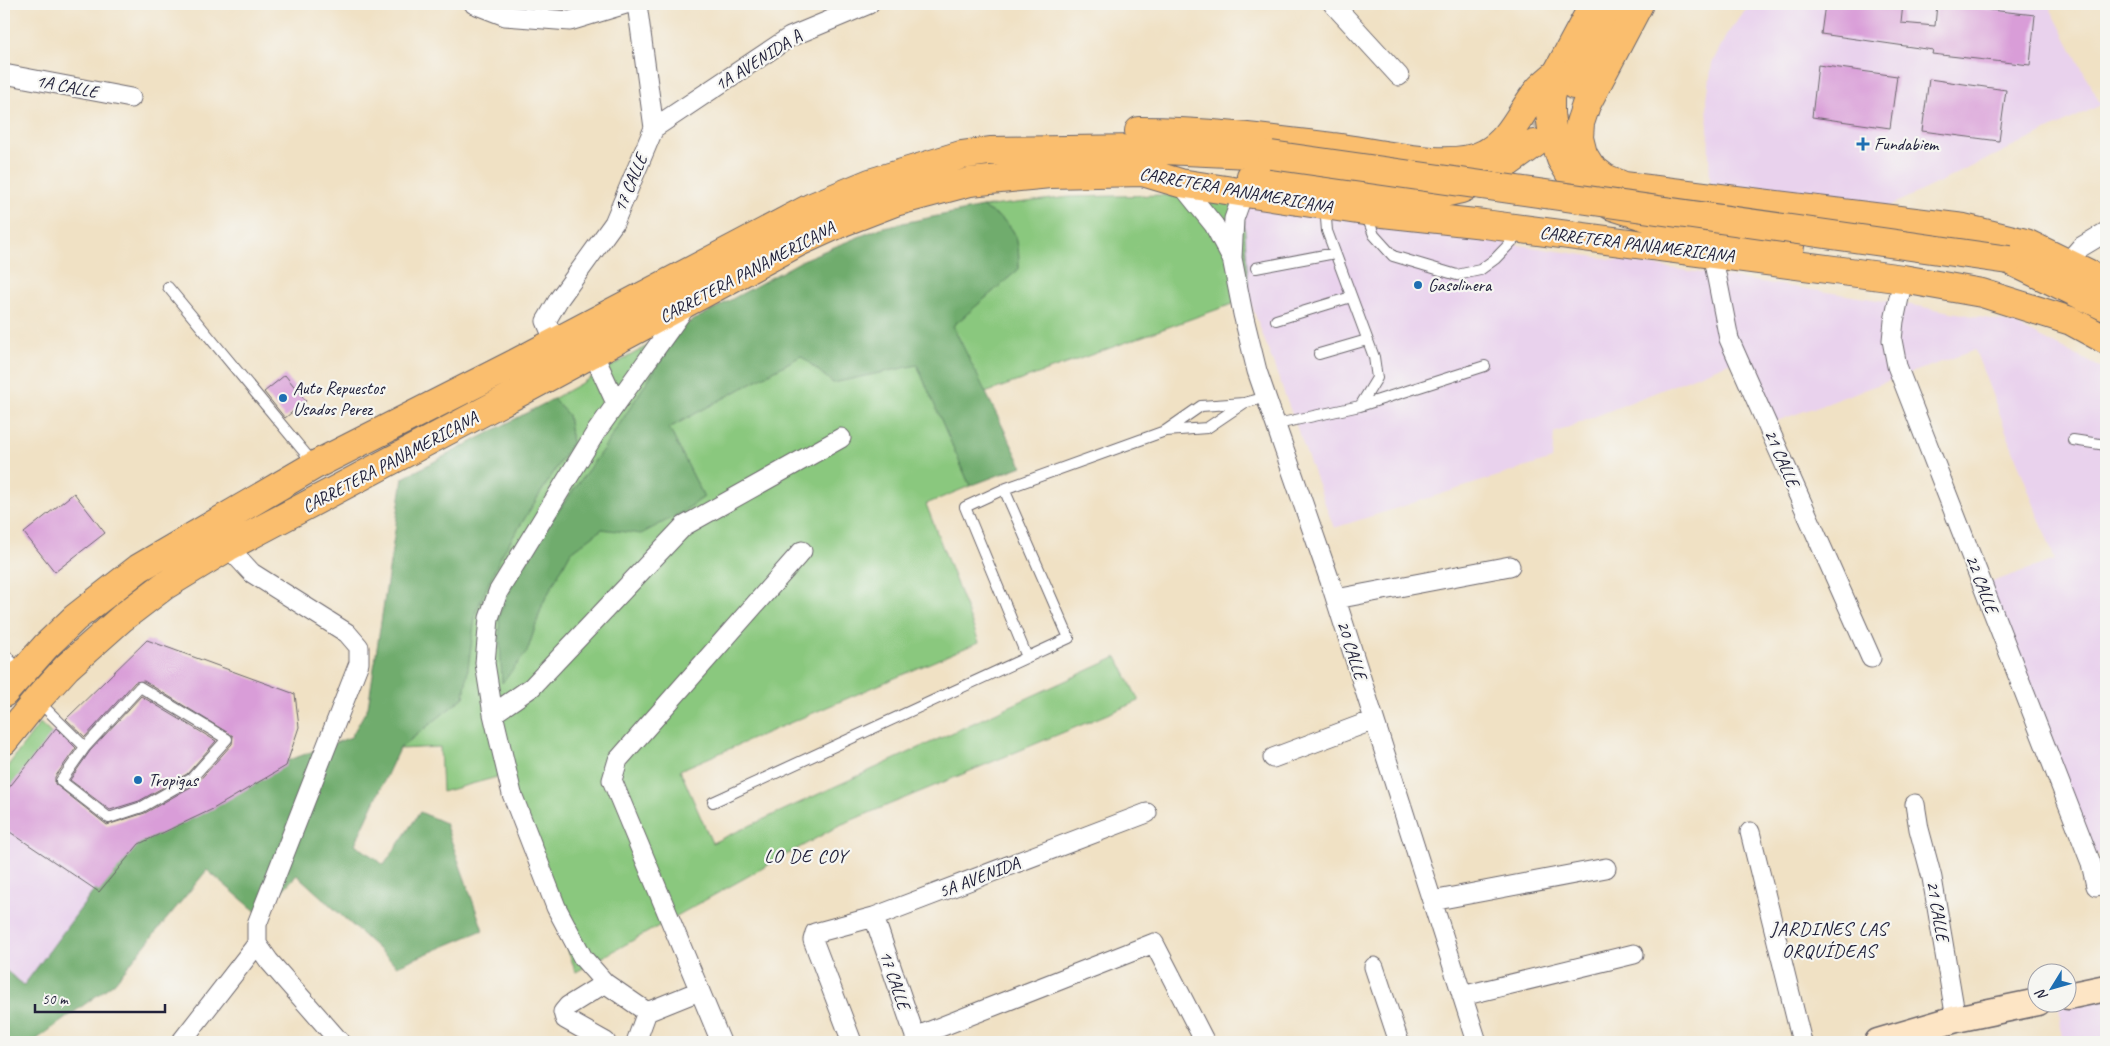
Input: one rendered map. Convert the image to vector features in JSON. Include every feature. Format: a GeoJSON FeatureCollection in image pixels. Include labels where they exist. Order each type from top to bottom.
{"type":"FeatureCollection","features":[{"type":"Feature","properties":{"kind":"main road"},"geometry":{"type":"LineString","coordinates":[[990,151],[1062,135],[1107,132],[1183,131],[1334,147],[1445,162],[1468,160],[1486,154],[1497,145],[1516,124],[1538,90],[1565,79],[1594,4]]}},
{"type":"Feature","properties":{"kind":"main road"},"geometry":{"type":"LineString","coordinates":[[1616,4],[1565,79],[1550,97],[1553,136],[1561,159],[1580,186],[1612,206],[1678,227],[1975,274],[2021,287],[2072,321]]}},
{"type":"Feature","properties":{"kind":"main road"},"geometry":{"type":"LineString","coordinates":[[1639,4],[1586,105],[1580,123],[1579,138],[1583,154],[1591,167],[1605,178],[1624,186],[1964,228],[2026,244],[2106,282]]}},
{"type":"Feature","properties":{"kind":"main road"},"geometry":{"type":"LineString","coordinates":[[1143,172],[1197,169],[1404,196],[1434,195],[1461,189],[1488,177],[1534,144]]}},
{"type":"Feature","properties":{"kind":"main road","name":"CARRETERA PANAMERICANA"},"geometry":{"type":"LineString","coordinates":[[4,693],[13,663],[46,646],[75,618],[139,568],[315,465],[812,207],[870,183],[962,156],[990,151],[1142,149],[1271,155],[2009,260],[2106,307]]}},
{"type":"Feature","properties":{"kind":"main road","name":"CARRETERA PANAMERICANA"},"geometry":{"type":"LineString","coordinates":[[4,741],[67,667],[122,618],[164,586],[228,547],[799,242],[843,222],[895,202],[970,182],[1050,174],[1143,172],[1180,183],[1364,211],[1524,229],[1903,279],[1982,293],[2072,321],[2106,340]]}},
{"type":"Feature","properties":{"kind":"street"},"geometry":{"type":"LineString","coordinates":[[474,4],[505,16],[570,21],[626,4]]}},
{"type":"Feature","properties":{"kind":"street"},"geometry":{"type":"LineString","coordinates":[[637,4],[654,128]]}},
{"type":"Feature","properties":{"kind":"street","name":"1A AVENIDA A"},"geometry":{"type":"LineString","coordinates":[[654,128],[790,37],[869,4]]}},
{"type":"Feature","properties":{"kind":"street"},"geometry":{"type":"LineString","coordinates":[[1333,4],[1398,76]]}},
{"type":"Feature","properties":{"kind":"street","name":"1A CALLE"},"geometry":{"type":"LineString","coordinates":[[4,74],[131,98]]}},
{"type":"Feature","properties":{"kind":"street","name":"17 CALLE"},"geometry":{"type":"LineString","coordinates":[[555,342],[546,321],[559,299],[614,223],[654,128]]}},
{"type":"Feature","properties":{"kind":"street","name":"20 CALLE"},"geometry":{"type":"LineString","coordinates":[[1180,183],[1214,225],[1232,258]]}},
{"type":"Feature","properties":{"kind":"street","name":"20 CALLE"},"geometry":{"type":"LineString","coordinates":[[1244,194],[1234,219],[1232,258],[1242,314],[1257,371],[1277,424],[1336,599],[1477,1042]]}},
{"type":"Feature","properties":{"kind":"street"},"geometry":{"type":"LineString","coordinates":[[2067,263],[2081,248],[2106,232]]}},
{"type":"Feature","properties":{"kind":"street","name":"21 CALLE"},"geometry":{"type":"LineString","coordinates":[[1712,253],[1729,339],[1871,658]]}},
{"type":"Feature","properties":{"kind":"street","name":"22 CALLE"},"geometry":{"type":"LineString","coordinates":[[1903,279],[1892,340],[1897,366],[2088,853],[2096,886]]}},
{"type":"Feature","properties":{"kind":"street"},"geometry":{"type":"LineString","coordinates":[[647,1012],[605,983],[583,958],[556,907],[512,794],[493,714],[485,663],[489,618],[498,592],[596,432],[689,302]]}},
{"type":"Feature","properties":{"kind":"street"},"geometry":{"type":"LineString","coordinates":[[593,353],[616,403]]}},
{"type":"Feature","properties":{"kind":"street"},"geometry":{"type":"LineString","coordinates":[[493,714],[532,687],[684,526],[841,438]]}},
{"type":"Feature","properties":{"kind":"street"},"geometry":{"type":"LineString","coordinates":[[228,547],[252,573],[347,634],[359,647],[359,663],[257,924],[257,944],[269,961],[340,1042]]}},
{"type":"Feature","properties":{"kind":"street"},"geometry":{"type":"LineString","coordinates":[[721,1042],[612,780],[618,760],[802,551]]}},
{"type":"Feature","properties":{"kind":"street"},"geometry":{"type":"LineString","coordinates":[[1336,599],[1510,566]]}},
{"type":"Feature","properties":{"kind":"street"},"geometry":{"type":"LineString","coordinates":[[1273,758],[1374,720]]}},
{"type":"Feature","properties":{"kind":"street","name":"21 CALLE"},"geometry":{"type":"LineString","coordinates":[[1915,804],[1919,829],[1932,878],[1943,1029]]}},
{"type":"Feature","properties":{"kind":"street","name":"5A AVENIDA"},"geometry":{"type":"LineString","coordinates":[[852,1042],[813,940],[815,933],[874,917],[1147,813]]}},
{"type":"Feature","properties":{"kind":"street"},"geometry":{"type":"LineString","coordinates":[[1750,832],[1802,1042]]}},
{"type":"Feature","properties":{"kind":"street"},"geometry":{"type":"LineString","coordinates":[[1432,900],[1606,868]]}},
{"type":"Feature","properties":{"kind":"street","name":"17 CALLE"},"geometry":{"type":"LineString","coordinates":[[874,917],[916,1040]]}},
{"type":"Feature","properties":{"kind":"street"},"geometry":{"type":"LineString","coordinates":[[181,1042],[257,944]]}},
{"type":"Feature","properties":{"kind":"street"},"geometry":{"type":"LineString","coordinates":[[916,1040],[1154,944],[1205,1042]]}},
{"type":"Feature","properties":{"kind":"street"},"geometry":{"type":"LineString","coordinates":[[1462,996],[1634,954]]}},
{"type":"Feature","properties":{"kind":"street"},"geometry":{"type":"LineString","coordinates":[[1374,967],[1399,1042]]}},
{"type":"Feature","properties":{"kind":"street"},"geometry":{"type":"LineString","coordinates":[[605,983],[568,1006],[563,1012],[565,1019],[606,1042]]}},
{"type":"Feature","properties":{"kind":"street"},"geometry":{"type":"LineString","coordinates":[[2078,994],[2106,988]]}},
{"type":"Feature","properties":{"kind":"street"},"geometry":{"type":"LineString","coordinates":[[636,1042],[647,1012],[699,991]]}},
{"type":"Feature","properties":{"kind":"street"},"geometry":{"type":"LineString","coordinates":[[1878,1042],[1943,1029],[2028,1005]]}},
{"type":"Feature","properties":{"kind":"lane"},"geometry":{"type":"LineString","coordinates":[[1325,205],[1327,231],[1374,358],[1377,378],[1360,406]]}},
{"type":"Feature","properties":{"kind":"lane"},"geometry":{"type":"LineString","coordinates":[[1364,211],[1374,235],[1393,256],[1458,275],[1480,270],[1524,229]]}},
{"type":"Feature","properties":{"kind":"lane"},"geometry":{"type":"LineString","coordinates":[[1256,268],[1335,253]]}},
{"type":"Feature","properties":{"kind":"lane"},"geometry":{"type":"LineString","coordinates":[[168,287],[315,465]]}},
{"type":"Feature","properties":{"kind":"lane"},"geometry":{"type":"LineString","coordinates":[[1276,320],[1350,297]]}},
{"type":"Feature","properties":{"kind":"lane"},"geometry":{"type":"LineString","coordinates":[[1320,354],[1367,340]]}},
{"type":"Feature","properties":{"kind":"lane"},"geometry":{"type":"LineString","coordinates":[[1277,424],[1360,406],[1485,366]]}},
{"type":"Feature","properties":{"kind":"lane"},"geometry":{"type":"LineString","coordinates":[[1027,657],[964,507],[1004,489],[1165,431],[1201,406],[1244,403],[1267,397]]}},
{"type":"Feature","properties":{"kind":"lane"},"geometry":{"type":"LineString","coordinates":[[1165,431],[1207,428],[1244,403]]}},
{"type":"Feature","properties":{"kind":"lane"},"geometry":{"type":"LineString","coordinates":[[2072,440],[2106,445]]}},
{"type":"Feature","properties":{"kind":"lane"},"geometry":{"type":"LineString","coordinates":[[713,802],[1069,638],[1004,489]]}},
{"type":"Feature","properties":{"kind":"lane"},"geometry":{"type":"LineString","coordinates":[[140,687],[227,740],[191,779],[142,807],[109,818],[61,781],[85,748],[140,687]]}},
{"type":"Feature","properties":{"kind":"lane"},"geometry":{"type":"LineString","coordinates":[[37,700],[85,748]]}},
{"type":"Feature","properties":{"kind":"shaded area","name":"Fundabiem"},"geometry":{"type":"Polygon","coordinates":[[[1756,4],[2048,4],[2101,105],[1883,209],[1710,184],[1707,99],[1712,63],[1727,34],[1745,11],[1756,4]]]}},
{"type":"Feature","properties":{"kind":"shaded area"},"geometry":{"type":"Polygon","coordinates":[[[1243,203],[1918,306],[2012,323],[2106,370],[2106,852],[2087,857],[1986,584],[2055,560],[1975,350],[1771,423],[1746,356],[1554,433],[1552,459],[1334,528],[1249,298],[1243,203]]]}},
{"type":"Feature","properties":{"kind":"shaded area"},"geometry":{"type":"Polygon","coordinates":[[[15,794],[117,860],[24,985],[4,969],[4,815],[15,794]]]}},
{"type":"Feature","properties":{"kind":"shaded area"},"geometry":{"type":"Polygon","coordinates":[[[2106,996],[2106,1042],[2062,1042],[2060,1014],[2078,1014],[2078,1001],[2106,996]]]}},
{"type":"Feature","properties":{"kind":"green space"},"geometry":{"type":"Polygon","coordinates":[[[1162,195],[1243,203],[1249,298],[985,393],[953,326],[1019,269],[1019,256],[1013,231],[1002,219],[982,207],[1070,197],[1162,195]]]}},
{"type":"Feature","properties":{"kind":"green space"},"geometry":{"type":"Polygon","coordinates":[[[982,207],[1002,219],[1013,231],[1018,246],[1019,269],[953,326],[1022,466],[970,486],[917,365],[833,383],[801,356],[669,428],[704,497],[681,513],[641,534],[602,529],[570,553],[543,603],[527,652],[502,683],[499,616],[523,560],[604,448],[683,326],[807,258],[883,227],[982,207]]]}},
{"type":"Feature","properties":{"kind":"green space"},"geometry":{"type":"Polygon","coordinates":[[[683,326],[604,448],[523,560],[527,652],[543,603],[570,553],[602,529],[641,533],[681,513],[704,497],[669,428],[801,356],[833,383],[917,364],[970,486],[926,504],[979,642],[680,770],[712,843],[1117,657],[1139,701],[840,825],[576,972],[501,776],[442,792],[440,747],[399,749],[464,697],[475,611],[501,556],[572,443],[568,415],[553,399],[683,326]]]}},
{"type":"Feature","properties":{"kind":"green space"},"geometry":{"type":"Polygon","coordinates":[[[553,399],[568,415],[572,443],[501,556],[476,611],[464,697],[399,749],[355,844],[384,865],[420,812],[445,823],[483,930],[397,966],[297,875],[259,914],[207,870],[114,983],[33,1042],[4,1042],[4,969],[24,985],[153,811],[351,737],[368,707],[403,478],[553,399]]]}},
{"type":"Feature","properties":{"kind":"green space"},"geometry":{"type":"Polygon","coordinates":[[[40,723],[57,739],[15,794],[4,815],[4,771],[40,723]]]}},
{"type":"Feature","properties":{"kind":"building"},"geometry":{"type":"Polygon","coordinates":[[[1825,4],[1903,4],[1901,23],[1935,26],[1937,4],[2035,15],[2030,65],[1932,54],[1933,50],[1821,34],[1825,4]]]}},
{"type":"Feature","properties":{"kind":"building"},"geometry":{"type":"Polygon","coordinates":[[[1818,65],[1897,76],[1890,128],[1812,117],[1818,65]]]}},
{"type":"Feature","properties":{"kind":"building"},"geometry":{"type":"Polygon","coordinates":[[[1929,79],[2006,90],[1999,141],[1922,131],[1929,79]]]}},
{"type":"Feature","properties":{"kind":"building","name":"Auto Repuestos Usados Perez"},"geometry":{"type":"Polygon","coordinates":[[[285,375],[306,401],[285,418],[264,392],[285,375]]]}},
{"type":"Feature","properties":{"kind":"building"},"geometry":{"type":"Polygon","coordinates":[[[74,493],[105,533],[55,572],[24,533],[74,493]]]}},
{"type":"Feature","properties":{"kind":"building","name":"Tropigas"},"geometry":{"type":"Polygon","coordinates":[[[147,640],[295,694],[299,727],[286,766],[213,809],[139,844],[99,892],[4,828],[4,794],[56,728],[76,748],[55,777],[55,784],[107,825],[145,813],[196,784],[232,744],[233,736],[144,681],[135,682],[85,737],[66,719],[147,640]]]}},
{"type":"Feature","properties":{"kind":"building"},"geometry":{"type":"Polygon","coordinates":[[[141,696],[216,741],[187,774],[139,801],[110,810],[70,780],[90,751],[141,696]]]}},
{"type":"Feature","properties":{"kind":"tunnel"},"geometry":{"type":"LineString","coordinates":[[1542,133],[1574,85]]}},
{"type":"Feature","properties":{"kind":"place","name":"Fundabiem"},"geometry":{"type":"Point","coordinates":[1863,144]}},
{"type":"Feature","properties":{"kind":"place","name":"Gasolinera"},"geometry":{"type":"Point","coordinates":[1418,285]}},
{"type":"Feature","properties":{"kind":"place","name":"Auto Repuestos Usados Perez"},"geometry":{"type":"Point","coordinates":[283,398]}},
{"type":"Feature","properties":{"kind":"place","name":"Tropigas"},"geometry":{"type":"Point","coordinates":[138,780]}},
{"type":"Feature","properties":{"kind":"district","name":"LO DE COY"},"geometry":{"type":"Point","coordinates":[806,855]}},
{"type":"Feature","properties":{"kind":"district","name":"JARDINES LAS ORQUÍDEAS"},"geometry":{"type":"Point","coordinates":[1829,939]}}]}
